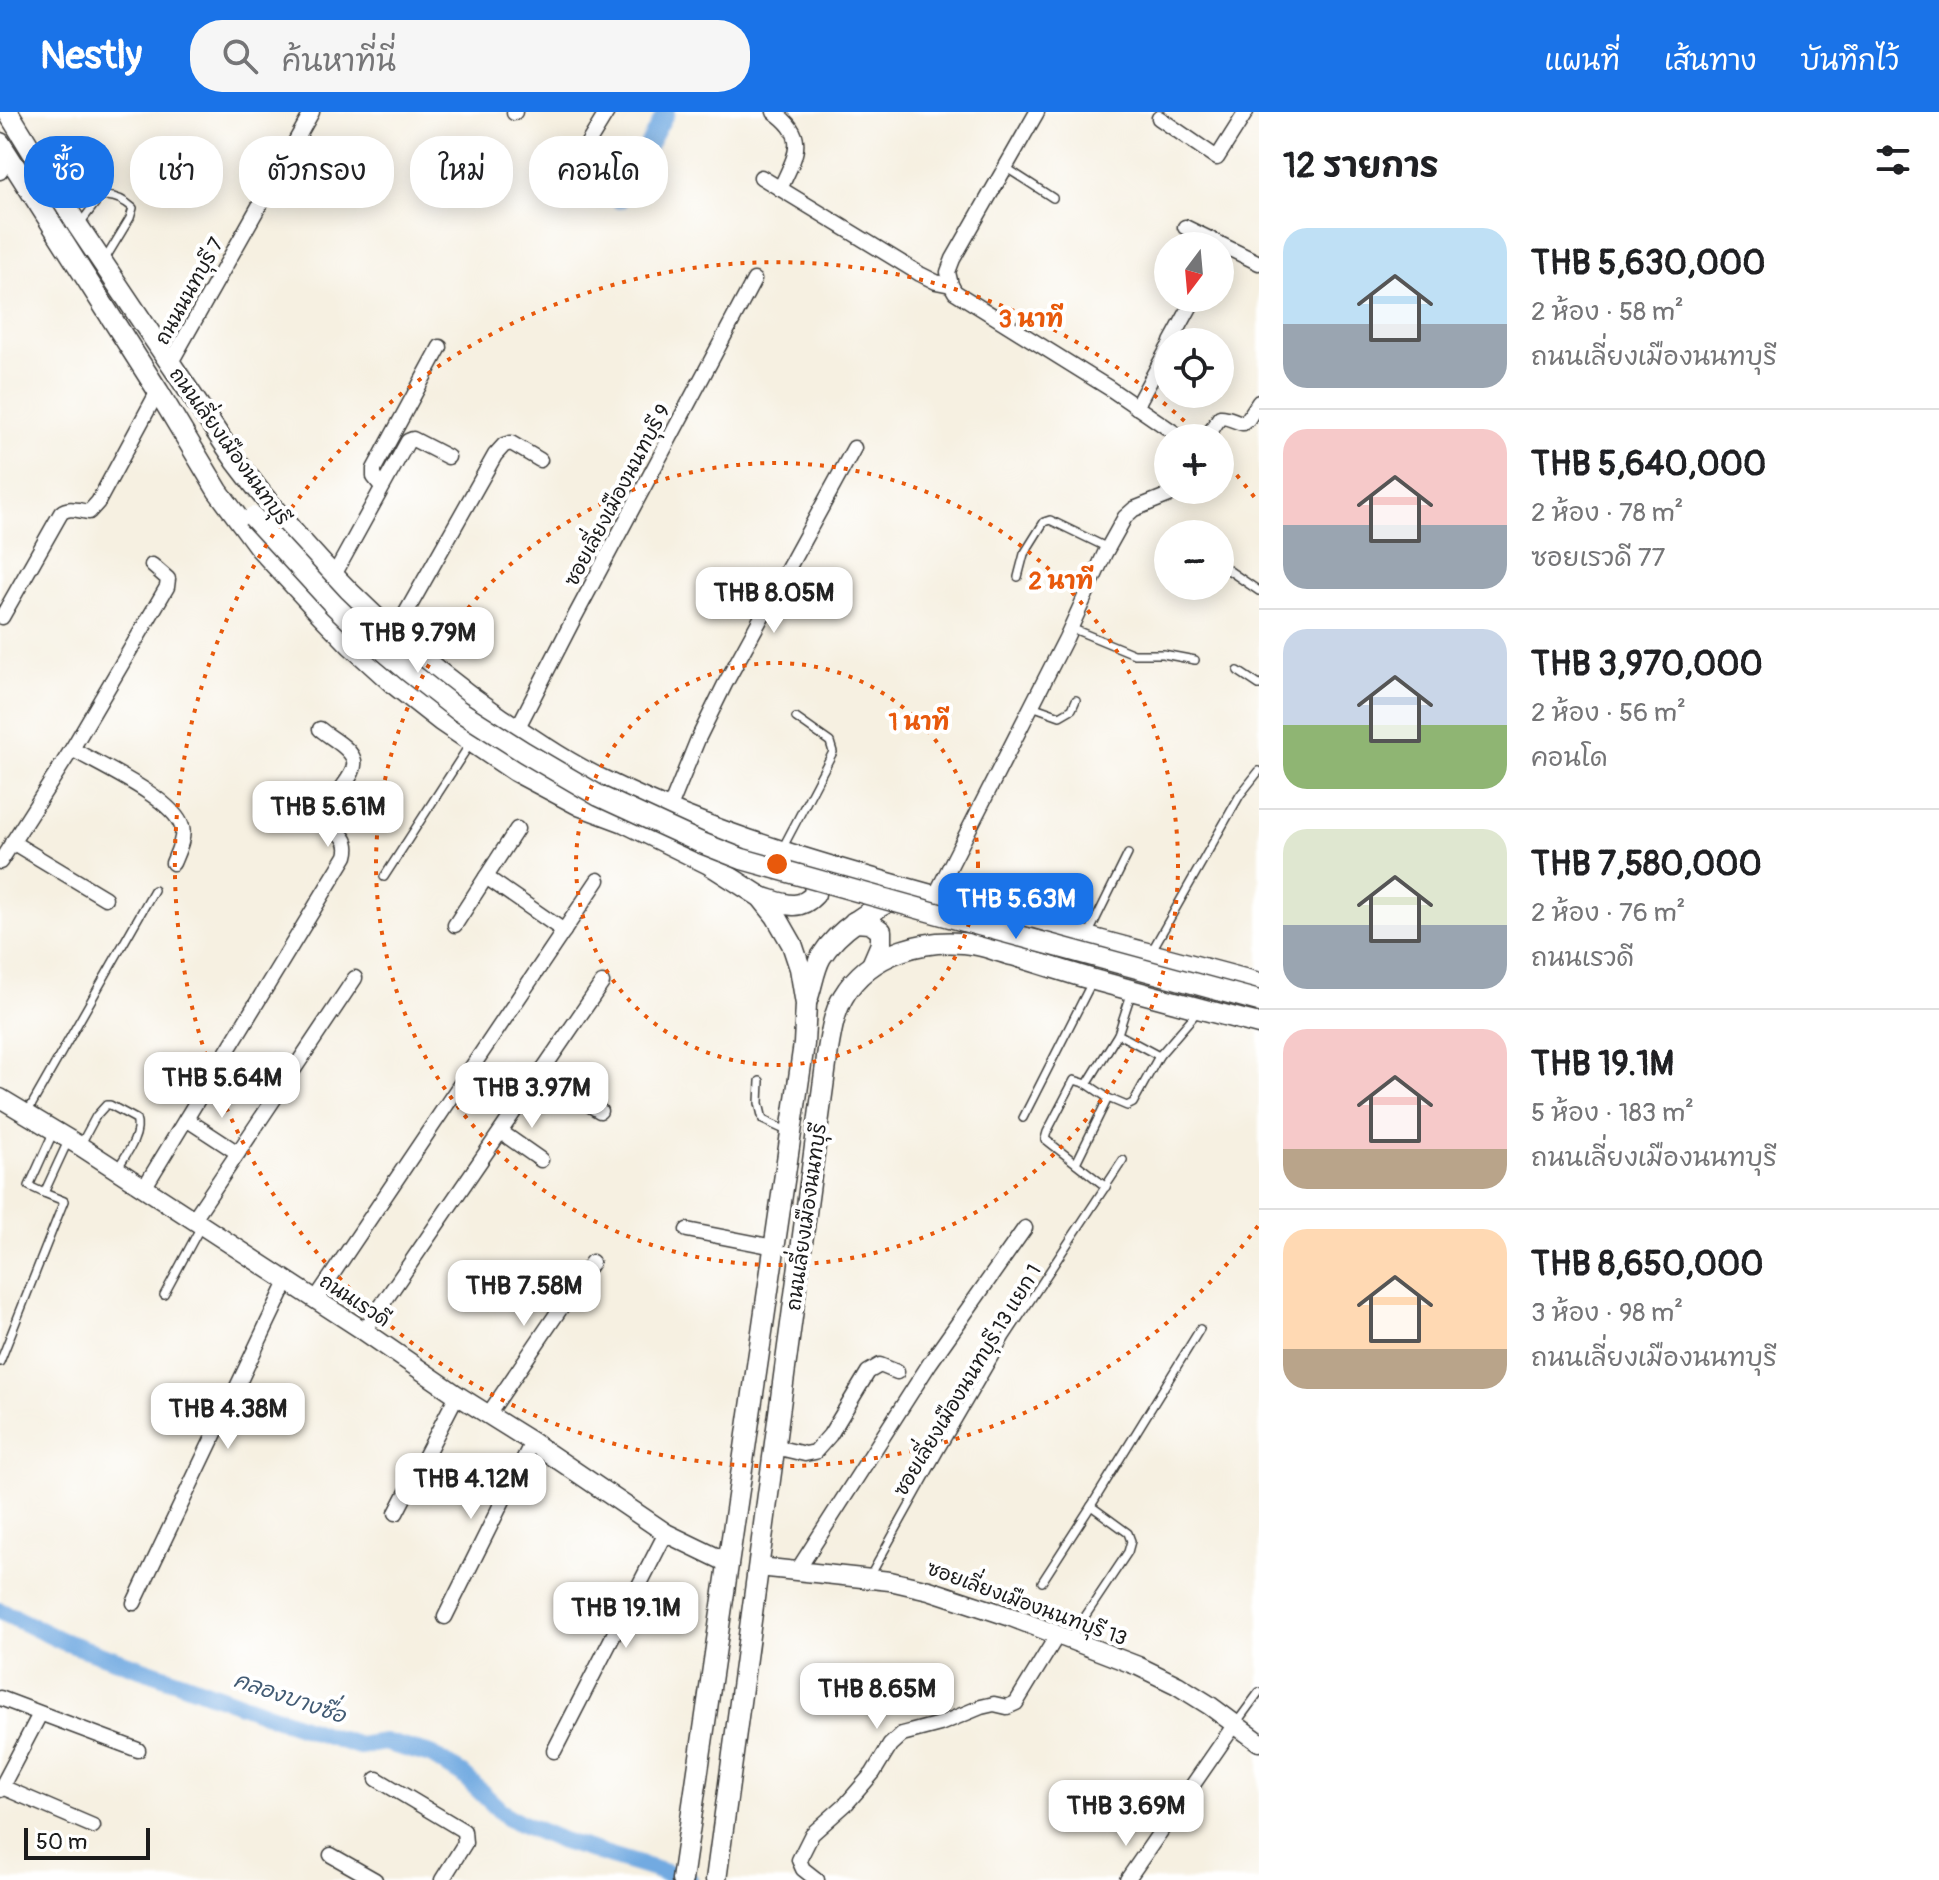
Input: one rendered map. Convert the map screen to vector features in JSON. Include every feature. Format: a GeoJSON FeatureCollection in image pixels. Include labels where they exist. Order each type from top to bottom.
{"type":"FeatureCollection","features":[{"type":"Feature","properties":{"kind":"main road","name":"ถนนเลี่ยงเมืองนนทบุรี"},"geometry":{"type":"LineString","coordinates":[[10,113],[78,226],[256,488],[333,577],[423,661],[466,694],[600,780],[705,825],[911,890],[1259,983]]}},
{"type":"Feature","properties":{"kind":"main road","name":"ถนนเลี่ยงเมืองนนทบุรี"},"geometry":{"type":"LineString","coordinates":[[3,158],[158,391],[218,491],[260,548],[351,645],[441,721],[466,749],[709,864],[761,897],[792,944],[806,1004],[804,1044],[682,1880]]}},
{"type":"Feature","properties":{"kind":"main road"},"geometry":{"type":"LineString","coordinates":[[194,451],[364,634],[458,710],[599,796],[742,859],[1259,1001]]}},
{"type":"Feature","properties":{"kind":"main road"},"geometry":{"type":"LineString","coordinates":[[761,897],[795,906],[808,903],[815,894],[814,883],[784,852]]}},
{"type":"Feature","properties":{"kind":"main road","name":"ถนนเลี่ยงเมืองนนทบุรี"},"geometry":{"type":"LineString","coordinates":[[806,1004],[820,959],[836,938],[854,922],[911,890]]}},
{"type":"Feature","properties":{"kind":"main road"},"geometry":{"type":"LineString","coordinates":[[854,922],[870,923],[881,931],[881,944],[872,965]]}},
{"type":"Feature","properties":{"kind":"main road","name":"ถนนเลี่ยงเมืองนนทบุรี"},"geometry":{"type":"LineString","coordinates":[[716,1880],[833,1022],[842,998],[872,965],[889,955],[912,946],[950,943],[977,945],[1093,980],[1259,1024]]}},
{"type":"Feature","properties":{"kind":"street","name":"ถนนนนทบุรี 7"},"geometry":{"type":"LineString","coordinates":[[170,364],[312,112]]}},
{"type":"Feature","properties":{"kind":"street"},"geometry":{"type":"LineString","coordinates":[[592,136],[607,112]]}},
{"type":"Feature","properties":{"kind":"street"},"geometry":{"type":"LineString","coordinates":[[774,112],[786,120],[795,132],[798,143],[780,189]]}},
{"type":"Feature","properties":{"kind":"street"},"geometry":{"type":"LineString","coordinates":[[1037,112],[953,259],[948,272],[951,285],[955,292],[1161,424]]}},
{"type":"Feature","properties":{"kind":"street"},"geometry":{"type":"LineString","coordinates":[[1159,118],[1217,158],[1246,112]]}},
{"type":"Feature","properties":{"kind":"street"},"geometry":{"type":"LineString","coordinates":[[761,177],[920,274],[951,285]]}},
{"type":"Feature","properties":{"kind":"street"},"geometry":{"type":"LineString","coordinates":[[1185,227],[1194,232]]}},
{"type":"Feature","properties":{"kind":"street"},"geometry":{"type":"LineString","coordinates":[[1234,253],[1259,263]]}},
{"type":"Feature","properties":{"kind":"street","name":"ซอยเลี่ยงเมืองนนทบุรี 9"},"geometry":{"type":"LineString","coordinates":[[517,729],[754,280]]}},
{"type":"Feature","properties":{"kind":"street"},"geometry":{"type":"LineString","coordinates":[[382,487],[374,477],[374,469],[440,347]]}},
{"type":"Feature","properties":{"kind":"street"},"geometry":{"type":"LineString","coordinates":[[1136,407],[1154,374]]}},
{"type":"Feature","properties":{"kind":"street"},"geometry":{"type":"LineString","coordinates":[[2,617],[61,513],[65,509],[95,507],[158,391]]}},
{"type":"Feature","properties":{"kind":"street"},"geometry":{"type":"LineString","coordinates":[[1215,424],[1220,417],[1243,423],[1257,411]]}},
{"type":"Feature","properties":{"kind":"street"},"geometry":{"type":"LineString","coordinates":[[333,577],[408,441],[413,439],[448,457]]}},
{"type":"Feature","properties":{"kind":"street"},"geometry":{"type":"LineString","coordinates":[[394,634],[495,455],[504,445],[511,443],[540,460]]}},
{"type":"Feature","properties":{"kind":"street"},"geometry":{"type":"LineString","coordinates":[[669,810],[725,684],[854,448]]}},
{"type":"Feature","properties":{"kind":"street"},"geometry":{"type":"LineString","coordinates":[[935,896],[1125,517],[1134,509],[1154,501]]}},
{"type":"Feature","properties":{"kind":"street"},"geometry":{"type":"LineString","coordinates":[[0,862],[72,749],[167,587],[168,579],[152,565]]}},
{"type":"Feature","properties":{"kind":"street"},"geometry":{"type":"LineString","coordinates":[[144,1188],[348,851],[345,837],[327,825],[325,817],[355,762],[353,756],[320,729]]}},
{"type":"Feature","properties":{"kind":"street"},"geometry":{"type":"LineString","coordinates":[[72,749],[161,800],[173,813],[182,826],[183,837],[173,863]]}},
{"type":"Feature","properties":{"kind":"street"},"geometry":{"type":"LineString","coordinates":[[455,925],[517,829]]}},
{"type":"Feature","properties":{"kind":"street"},"geometry":{"type":"LineString","coordinates":[[12,842],[105,898]]}},
{"type":"Feature","properties":{"kind":"street"},"geometry":{"type":"LineString","coordinates":[[486,877],[564,931]]}},
{"type":"Feature","properties":{"kind":"street"},"geometry":{"type":"LineString","coordinates":[[315,1300],[598,880]]}},
{"type":"Feature","properties":{"kind":"street"},"geometry":{"type":"LineString","coordinates":[[197,1223],[238,1153],[355,978]]}},
{"type":"Feature","properties":{"kind":"street"},"geometry":{"type":"LineString","coordinates":[[364,1331],[602,983]]}},
{"type":"Feature","properties":{"kind":"street"},"geometry":{"type":"LineString","coordinates":[[540,1074],[600,1111]]}},
{"type":"Feature","properties":{"kind":"street","name":"ถนนเรวดี"},"geometry":{"type":"LineString","coordinates":[[0,1098],[68,1138],[364,1331],[666,1533],[728,1563]]}},
{"type":"Feature","properties":{"kind":"street"},"geometry":{"type":"LineString","coordinates":[[186,1119],[238,1153]]}},
{"type":"Feature","properties":{"kind":"street"},"geometry":{"type":"LineString","coordinates":[[501,1132],[541,1160]]}},
{"type":"Feature","properties":{"kind":"street"},"geometry":{"type":"LineString","coordinates":[[797,1571],[930,1363],[1025,1228]]}},
{"type":"Feature","properties":{"kind":"street"},"geometry":{"type":"LineString","coordinates":[[687,1230],[774,1247]]}},
{"type":"Feature","properties":{"kind":"street"},"geometry":{"type":"LineString","coordinates":[[488,1415],[592,1262]]}},
{"type":"Feature","properties":{"kind":"street"},"geometry":{"type":"LineString","coordinates":[[134,1603],[287,1282]]}},
{"type":"Feature","properties":{"kind":"street"},"geometry":{"type":"LineString","coordinates":[[775,1447],[805,1454],[815,1452],[830,1435],[868,1372],[880,1365],[897,1372]]}},
{"type":"Feature","properties":{"kind":"street"},"geometry":{"type":"LineString","coordinates":[[396,1513],[457,1395]]}},
{"type":"Feature","properties":{"kind":"street"},"geometry":{"type":"LineString","coordinates":[[445,1617],[532,1442]]}},
{"type":"Feature","properties":{"kind":"street"},"geometry":{"type":"LineString","coordinates":[[554,1751],[666,1533]]}},
{"type":"Feature","properties":{"kind":"street","name":"ซอยเลี่ยงเมืองนนทบุรี 13"},"geometry":{"type":"LineString","coordinates":[[759,1567],[890,1581],[929,1590],[1064,1637],[1177,1685],[1259,1742]]}},
{"type":"Feature","properties":{"kind":"street"},"geometry":{"type":"LineString","coordinates":[[817,1880],[803,1869],[799,1860],[812,1834],[847,1803],[873,1773],[890,1745],[902,1734],[940,1724],[981,1707],[994,1704],[1007,1707],[1016,1703],[1064,1637]]}},
{"type":"Feature","properties":{"kind":"street"},"geometry":{"type":"LineString","coordinates":[[0,1698],[138,1750]]}},
{"type":"Feature","properties":{"kind":"street"},"geometry":{"type":"LineString","coordinates":[[40,1714],[1,1788],[93,1826]]}},
{"type":"Feature","properties":{"kind":"street"},"geometry":{"type":"LineString","coordinates":[[1127,1880],[1235,1724]]}},
{"type":"Feature","properties":{"kind":"street"},"geometry":{"type":"LineString","coordinates":[[377,1779],[464,1831],[465,1843],[442,1880]]}},
{"type":"Feature","properties":{"kind":"street"},"geometry":{"type":"LineString","coordinates":[[331,1855],[375,1880]]}},
{"type":"Feature","properties":{"kind":"lane"},"geometry":{"type":"LineString","coordinates":[[1005,167],[1053,198]]}},
{"type":"Feature","properties":{"kind":"lane"},"geometry":{"type":"LineString","coordinates":[[78,226],[100,197],[118,199],[133,208],[103,263]]}},
{"type":"Feature","properties":{"kind":"lane"},"geometry":{"type":"LineString","coordinates":[[1018,577],[1024,554],[1044,522],[1050,520],[1108,548]]}},
{"type":"Feature","properties":{"kind":"lane"},"geometry":{"type":"LineString","coordinates":[[1234,574],[1259,591]]}},
{"type":"Feature","properties":{"kind":"lane"},"geometry":{"type":"LineString","coordinates":[[1071,628],[1134,654],[1163,654],[1195,660]]}},
{"type":"Feature","properties":{"kind":"lane"},"geometry":{"type":"LineString","coordinates":[[1238,671],[1259,685]]}},
{"type":"Feature","properties":{"kind":"lane"},"geometry":{"type":"LineString","coordinates":[[1032,706],[1060,716],[1072,709],[1076,700]]}},
{"type":"Feature","properties":{"kind":"lane"},"geometry":{"type":"LineString","coordinates":[[784,852],[833,752],[830,742],[796,718]]}},
{"type":"Feature","properties":{"kind":"lane"},"geometry":{"type":"LineString","coordinates":[[384,877],[466,749]]}},
{"type":"Feature","properties":{"kind":"lane"},"geometry":{"type":"LineString","coordinates":[[1150,954],[1240,795],[1259,771]]}},
{"type":"Feature","properties":{"kind":"lane"},"geometry":{"type":"LineString","coordinates":[[1087,937],[1128,854]]}},
{"type":"Feature","properties":{"kind":"lane"},"geometry":{"type":"LineString","coordinates":[[27,1113],[154,890]]}},
{"type":"Feature","properties":{"kind":"lane"},"geometry":{"type":"LineString","coordinates":[[1023,1118],[1093,980]]}},
{"type":"Feature","properties":{"kind":"lane"},"geometry":{"type":"LineString","coordinates":[[1087,1084],[1118,1034],[1132,990]]}},
{"type":"Feature","properties":{"kind":"lane"},"geometry":{"type":"LineString","coordinates":[[1106,1187],[1045,1139],[1071,1084],[1077,1080],[1127,1106],[1133,1103],[1159,1056],[1200,1009]]}},
{"type":"Feature","properties":{"kind":"lane"},"geometry":{"type":"LineString","coordinates":[[1118,1034],[1159,1056]]}},
{"type":"Feature","properties":{"kind":"lane"},"geometry":{"type":"LineString","coordinates":[[760,1081],[759,1103],[763,1120],[791,1133]]}},
{"type":"Feature","properties":{"kind":"lane"},"geometry":{"type":"LineString","coordinates":[[1076,1163],[1108,1098]]}},
{"type":"Feature","properties":{"kind":"lane"},"geometry":{"type":"LineString","coordinates":[[0,1362],[64,1201],[29,1186],[68,1138],[106,1105],[136,1119],[138,1126],[116,1170]]}},
{"type":"Feature","properties":{"kind":"lane"},"geometry":{"type":"LineString","coordinates":[[44,1193],[68,1138]]}},
{"type":"Feature","properties":{"kind":"lane","name":"ซอยเลี่ยงเมืองนนทบุรี 13 แยก 1"},"geometry":{"type":"LineString","coordinates":[[869,1578],[1006,1337],[1123,1160]]}},
{"type":"Feature","properties":{"kind":"lane"},"geometry":{"type":"LineString","coordinates":[[164,1295],[197,1223]]}},
{"type":"Feature","properties":{"kind":"lane"},"geometry":{"type":"LineString","coordinates":[[1042,1582],[1200,1329]]}},
{"type":"Feature","properties":{"kind":"lane"},"geometry":{"type":"LineString","coordinates":[[1064,1637],[1128,1552],[1131,1541],[1128,1533],[1091,1506]]}},
{"type":"Feature","properties":{"kind":"lane"},"geometry":{"type":"LineString","coordinates":[[1235,1724],[1259,1692]]}},
{"type":"Feature","properties":{"kind":"waterway"},"geometry":{"type":"LineString","coordinates":[[653,136],[666,112]]}},
{"type":"Feature","properties":{"kind":"waterway","name":"คลองบางซื่อ"},"geometry":{"type":"LineString","coordinates":[[0,1611],[62,1641],[316,1732],[359,1746],[384,1742],[431,1755],[462,1774],[508,1818],[562,1841],[689,1880]]}}]}
